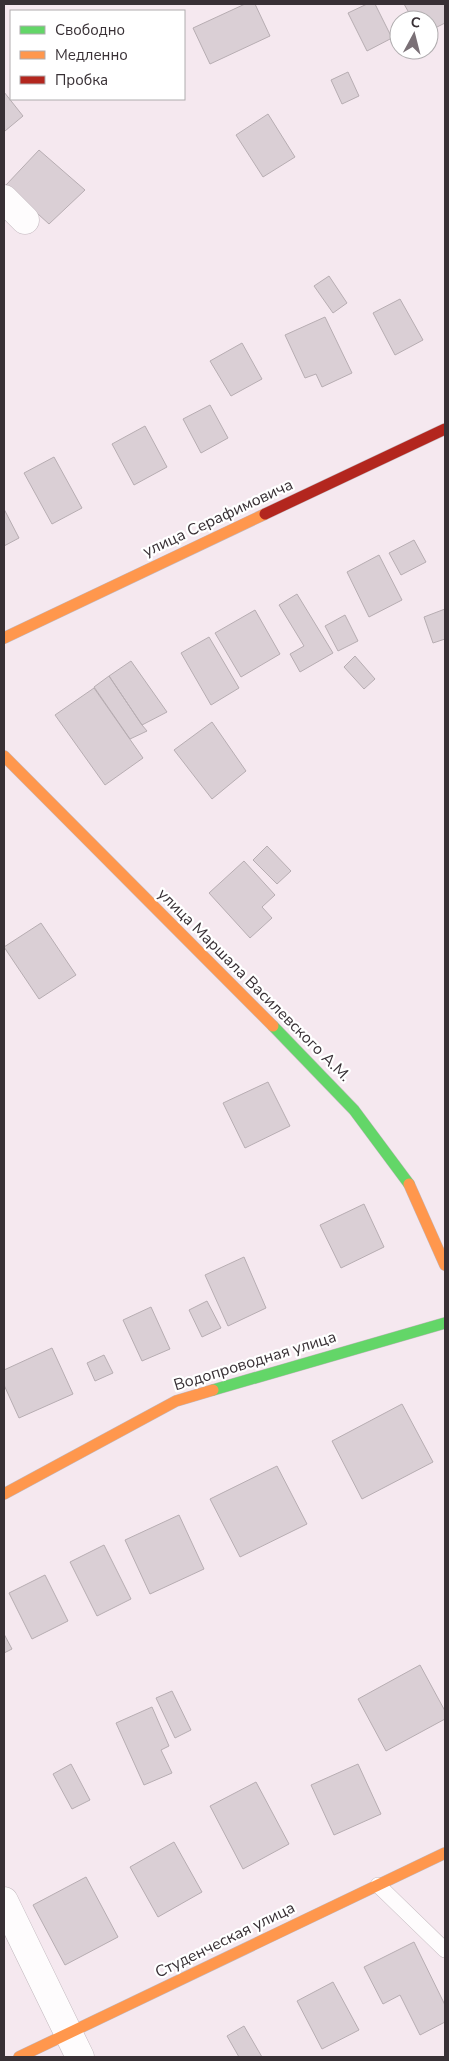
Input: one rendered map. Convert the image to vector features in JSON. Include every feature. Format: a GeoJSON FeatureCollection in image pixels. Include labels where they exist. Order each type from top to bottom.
{"type":"FeatureCollection","features":[{"type":"Feature","properties":{"kind":"street"},"geometry":{"type":"LineString","coordinates":[[4,199],[25,220]]}},
{"type":"Feature","properties":{"kind":"street","name":"улица Серафимовича"},"geometry":{"type":"LineString","coordinates":[[4,638],[445,428]]}},
{"type":"Feature","properties":{"kind":"street","name":"улица Маршала Василевского А.М."},"geometry":{"type":"LineString","coordinates":[[4,756],[303,1056],[354,1110],[406,1178],[445,1265]]}},
{"type":"Feature","properties":{"kind":"street","name":"Водопроводная улица"},"geometry":{"type":"LineString","coordinates":[[4,1494],[176,1401],[445,1323]]}},
{"type":"Feature","properties":{"kind":"street","name":"Студенческая улица"},"geometry":{"type":"LineString","coordinates":[[19,2057],[445,1853]]}},
{"type":"Feature","properties":{"kind":"street"},"geometry":{"type":"LineString","coordinates":[[4,1901],[80,2057]]}},
{"type":"Feature","properties":{"kind":"lane"},"geometry":{"type":"LineString","coordinates":[[378,1885],[445,1950]]}},
{"type":"Feature","properties":{"kind":"building"},"geometry":{"type":"Polygon","coordinates":[[[245,4],[255,4],[270,36],[210,64],[193,28],[245,4]]]}},
{"type":"Feature","properties":{"kind":"building"},"geometry":{"type":"Polygon","coordinates":[[[367,4],[375,4],[389,32],[389,40],[367,51],[348,13],[367,4]]]}},
{"type":"Feature","properties":{"kind":"building"},"geometry":{"type":"Polygon","coordinates":[[[404,4],[445,4],[445,23],[439,26],[439,10],[407,10],[404,4]]]}},
{"type":"Feature","properties":{"kind":"building"},"geometry":{"type":"Polygon","coordinates":[[[348,72],[359,96],[342,104],[331,80],[348,72]]]}},
{"type":"Feature","properties":{"kind":"building"},"geometry":{"type":"Polygon","coordinates":[[[4,92],[23,116],[5,131],[4,92]]]}},
{"type":"Feature","properties":{"kind":"building"},"geometry":{"type":"Polygon","coordinates":[[[268,114],[295,157],[263,177],[236,135],[268,114]]]}},
{"type":"Feature","properties":{"kind":"building"},"geometry":{"type":"Polygon","coordinates":[[[39,150],[85,190],[49,224],[6,185],[39,150]]]}},
{"type":"Feature","properties":{"kind":"building"},"geometry":{"type":"Polygon","coordinates":[[[329,276],[347,303],[333,313],[314,286],[329,276]]]}},
{"type":"Feature","properties":{"kind":"building"},"geometry":{"type":"Polygon","coordinates":[[[400,299],[423,340],[395,355],[373,313],[400,299]]]}},
{"type":"Feature","properties":{"kind":"building"},"geometry":{"type":"Polygon","coordinates":[[[325,317],[352,373],[322,387],[316,374],[305,378],[285,335],[325,317]]]}},
{"type":"Feature","properties":{"kind":"building"},"geometry":{"type":"Polygon","coordinates":[[[242,343],[262,379],[231,396],[210,361],[242,343]]]}},
{"type":"Feature","properties":{"kind":"building"},"geometry":{"type":"Polygon","coordinates":[[[210,405],[228,438],[201,453],[183,419],[210,405]]]}},
{"type":"Feature","properties":{"kind":"building"},"geometry":{"type":"Polygon","coordinates":[[[145,426],[167,467],[134,485],[112,444],[145,426]]]}},
{"type":"Feature","properties":{"kind":"building"},"geometry":{"type":"Polygon","coordinates":[[[54,457],[82,508],[52,524],[24,473],[54,457]]]}},
{"type":"Feature","properties":{"kind":"building"},"geometry":{"type":"Polygon","coordinates":[[[4,509],[19,538],[4,546],[4,509]]]}},
{"type":"Feature","properties":{"kind":"building"},"geometry":{"type":"Polygon","coordinates":[[[414,540],[426,562],[401,575],[389,553],[414,540]]]}},
{"type":"Feature","properties":{"kind":"building"},"geometry":{"type":"Polygon","coordinates":[[[379,555],[402,600],[369,617],[347,572],[379,555]]]}},
{"type":"Feature","properties":{"kind":"building"},"geometry":{"type":"Polygon","coordinates":[[[297,594],[333,653],[300,672],[290,654],[304,646],[279,605],[297,594]]]}},
{"type":"Feature","properties":{"kind":"building"},"geometry":{"type":"Polygon","coordinates":[[[445,609],[445,639],[433,643],[424,617],[445,609]]]}},
{"type":"Feature","properties":{"kind":"building"},"geometry":{"type":"Polygon","coordinates":[[[255,610],[280,654],[241,677],[215,633],[255,610]]]}},
{"type":"Feature","properties":{"kind":"building"},"geometry":{"type":"Polygon","coordinates":[[[345,615],[358,641],[338,651],[325,626],[345,615]]]}},
{"type":"Feature","properties":{"kind":"building"},"geometry":{"type":"Polygon","coordinates":[[[209,637],[239,688],[211,705],[181,653],[209,637]]]}},
{"type":"Feature","properties":{"kind":"building"},"geometry":{"type":"Polygon","coordinates":[[[355,656],[375,679],[364,689],[344,667],[355,656]]]}},
{"type":"Feature","properties":{"kind":"building"},"geometry":{"type":"Polygon","coordinates":[[[131,661],[167,712],[142,725],[109,676],[131,661]]]}},
{"type":"Feature","properties":{"kind":"building"},"geometry":{"type":"Polygon","coordinates":[[[109,676],[147,731],[130,739],[94,687],[109,676]]]}},
{"type":"Feature","properties":{"kind":"building"},"geometry":{"type":"Polygon","coordinates":[[[94,688],[143,758],[105,785],[55,715],[94,688]]]}},
{"type":"Feature","properties":{"kind":"building"},"geometry":{"type":"Polygon","coordinates":[[[212,722],[246,771],[212,799],[174,750],[212,722]]]}},
{"type":"Feature","properties":{"kind":"building"},"geometry":{"type":"Polygon","coordinates":[[[267,846],[291,871],[277,884],[253,860],[267,846]]]}},
{"type":"Feature","properties":{"kind":"building"},"geometry":{"type":"Polygon","coordinates":[[[244,861],[275,895],[262,907],[272,918],[250,938],[209,893],[244,861]]]}},
{"type":"Feature","properties":{"kind":"building"},"geometry":{"type":"Polygon","coordinates":[[[41,923],[76,975],[39,999],[4,947],[41,923]]]}},
{"type":"Feature","properties":{"kind":"building"},"geometry":{"type":"Polygon","coordinates":[[[268,1082],[290,1126],[245,1148],[223,1103],[268,1082]]]}},
{"type":"Feature","properties":{"kind":"building"},"geometry":{"type":"Polygon","coordinates":[[[364,1204],[384,1247],[341,1268],[320,1225],[364,1204]]]}},
{"type":"Feature","properties":{"kind":"building"},"geometry":{"type":"Polygon","coordinates":[[[244,1257],[266,1308],[228,1326],[205,1275],[244,1257]]]}},
{"type":"Feature","properties":{"kind":"building"},"geometry":{"type":"Polygon","coordinates":[[[207,1301],[221,1328],[202,1337],[189,1310],[207,1301]]]}},
{"type":"Feature","properties":{"kind":"building"},"geometry":{"type":"Polygon","coordinates":[[[151,1307],[170,1349],[142,1361],[123,1320],[151,1307]]]}},
{"type":"Feature","properties":{"kind":"building"},"geometry":{"type":"Polygon","coordinates":[[[52,1348],[73,1394],[19,1418],[4,1385],[4,1370],[52,1348]]]}},
{"type":"Feature","properties":{"kind":"building"},"geometry":{"type":"Polygon","coordinates":[[[104,1355],[113,1373],[95,1381],[87,1363],[104,1355]]]}},
{"type":"Feature","properties":{"kind":"building"},"geometry":{"type":"Polygon","coordinates":[[[402,1404],[433,1462],[362,1499],[332,1441],[402,1404]]]}},
{"type":"Feature","properties":{"kind":"building"},"geometry":{"type":"Polygon","coordinates":[[[277,1466],[307,1524],[240,1557],[210,1499],[277,1466]]]}},
{"type":"Feature","properties":{"kind":"building"},"geometry":{"type":"Polygon","coordinates":[[[179,1515],[204,1569],[150,1594],[125,1540],[179,1515]]]}},
{"type":"Feature","properties":{"kind":"building"},"geometry":{"type":"Polygon","coordinates":[[[104,1545],[131,1599],[97,1616],[70,1562],[104,1545]]]}},
{"type":"Feature","properties":{"kind":"building"},"geometry":{"type":"Polygon","coordinates":[[[45,1575],[68,1621],[32,1639],[9,1593],[45,1575]]]}},
{"type":"Feature","properties":{"kind":"building"},"geometry":{"type":"Polygon","coordinates":[[[4,1634],[12,1649],[4,1653],[4,1634]]]}},
{"type":"Feature","properties":{"kind":"building"},"geometry":{"type":"Polygon","coordinates":[[[420,1665],[445,1711],[445,1719],[386,1751],[358,1699],[420,1665]]]}},
{"type":"Feature","properties":{"kind":"building"},"geometry":{"type":"Polygon","coordinates":[[[172,1691],[191,1730],[175,1738],[156,1698],[172,1691]]]}},
{"type":"Feature","properties":{"kind":"building"},"geometry":{"type":"Polygon","coordinates":[[[152,1707],[169,1746],[161,1750],[172,1773],[144,1785],[116,1723],[152,1707]]]}},
{"type":"Feature","properties":{"kind":"building"},"geometry":{"type":"Polygon","coordinates":[[[71,1764],[90,1800],[72,1809],[53,1774],[71,1764]]]}},
{"type":"Feature","properties":{"kind":"building"},"geometry":{"type":"Polygon","coordinates":[[[358,1764],[381,1814],[334,1835],[311,1785],[358,1764]]]}},
{"type":"Feature","properties":{"kind":"building"},"geometry":{"type":"Polygon","coordinates":[[[256,1782],[289,1844],[243,1869],[210,1806],[256,1782]]]}},
{"type":"Feature","properties":{"kind":"building"},"geometry":{"type":"Polygon","coordinates":[[[174,1842],[202,1892],[158,1917],[130,1867],[174,1842]]]}},
{"type":"Feature","properties":{"kind":"building"},"geometry":{"type":"Polygon","coordinates":[[[86,1877],[118,1937],[65,1965],[33,1905],[86,1877]]]}},
{"type":"Feature","properties":{"kind":"building"},"geometry":{"type":"Polygon","coordinates":[[[414,1942],[445,2005],[445,2022],[420,2035],[400,1995],[383,2004],[364,1967],[414,1942]]]}},
{"type":"Feature","properties":{"kind":"building"},"geometry":{"type":"Polygon","coordinates":[[[333,1982],[359,2030],[322,2049],[297,2001],[333,1982]]]}},
{"type":"Feature","properties":{"kind":"building"},"geometry":{"type":"Polygon","coordinates":[[[244,2026],[262,2057],[239,2057],[227,2036],[244,2026]]]}},
{"type":"Feature","properties":{"kind":"traffic: fast"},"geometry":{"type":"LineString","coordinates":[[273,1026],[354,1110],[409,1184]]}},
{"type":"Feature","properties":{"kind":"traffic: fast"},"geometry":{"type":"LineString","coordinates":[[213,1390],[445,1323]]}},
{"type":"Feature","properties":{"kind":"traffic: slow"},"geometry":{"type":"LineString","coordinates":[[4,638],[265,514]]}},
{"type":"Feature","properties":{"kind":"traffic: slow"},"geometry":{"type":"LineString","coordinates":[[4,756],[273,1026]]}},
{"type":"Feature","properties":{"kind":"traffic: slow"},"geometry":{"type":"LineString","coordinates":[[409,1184],[445,1265]]}},
{"type":"Feature","properties":{"kind":"traffic: slow"},"geometry":{"type":"LineString","coordinates":[[4,1494],[176,1401],[213,1390]]}},
{"type":"Feature","properties":{"kind":"traffic: slow"},"geometry":{"type":"LineString","coordinates":[[19,2057],[445,1853]]}},
{"type":"Feature","properties":{"kind":"traffic: jam"},"geometry":{"type":"LineString","coordinates":[[265,514],[445,429]]}}]}
